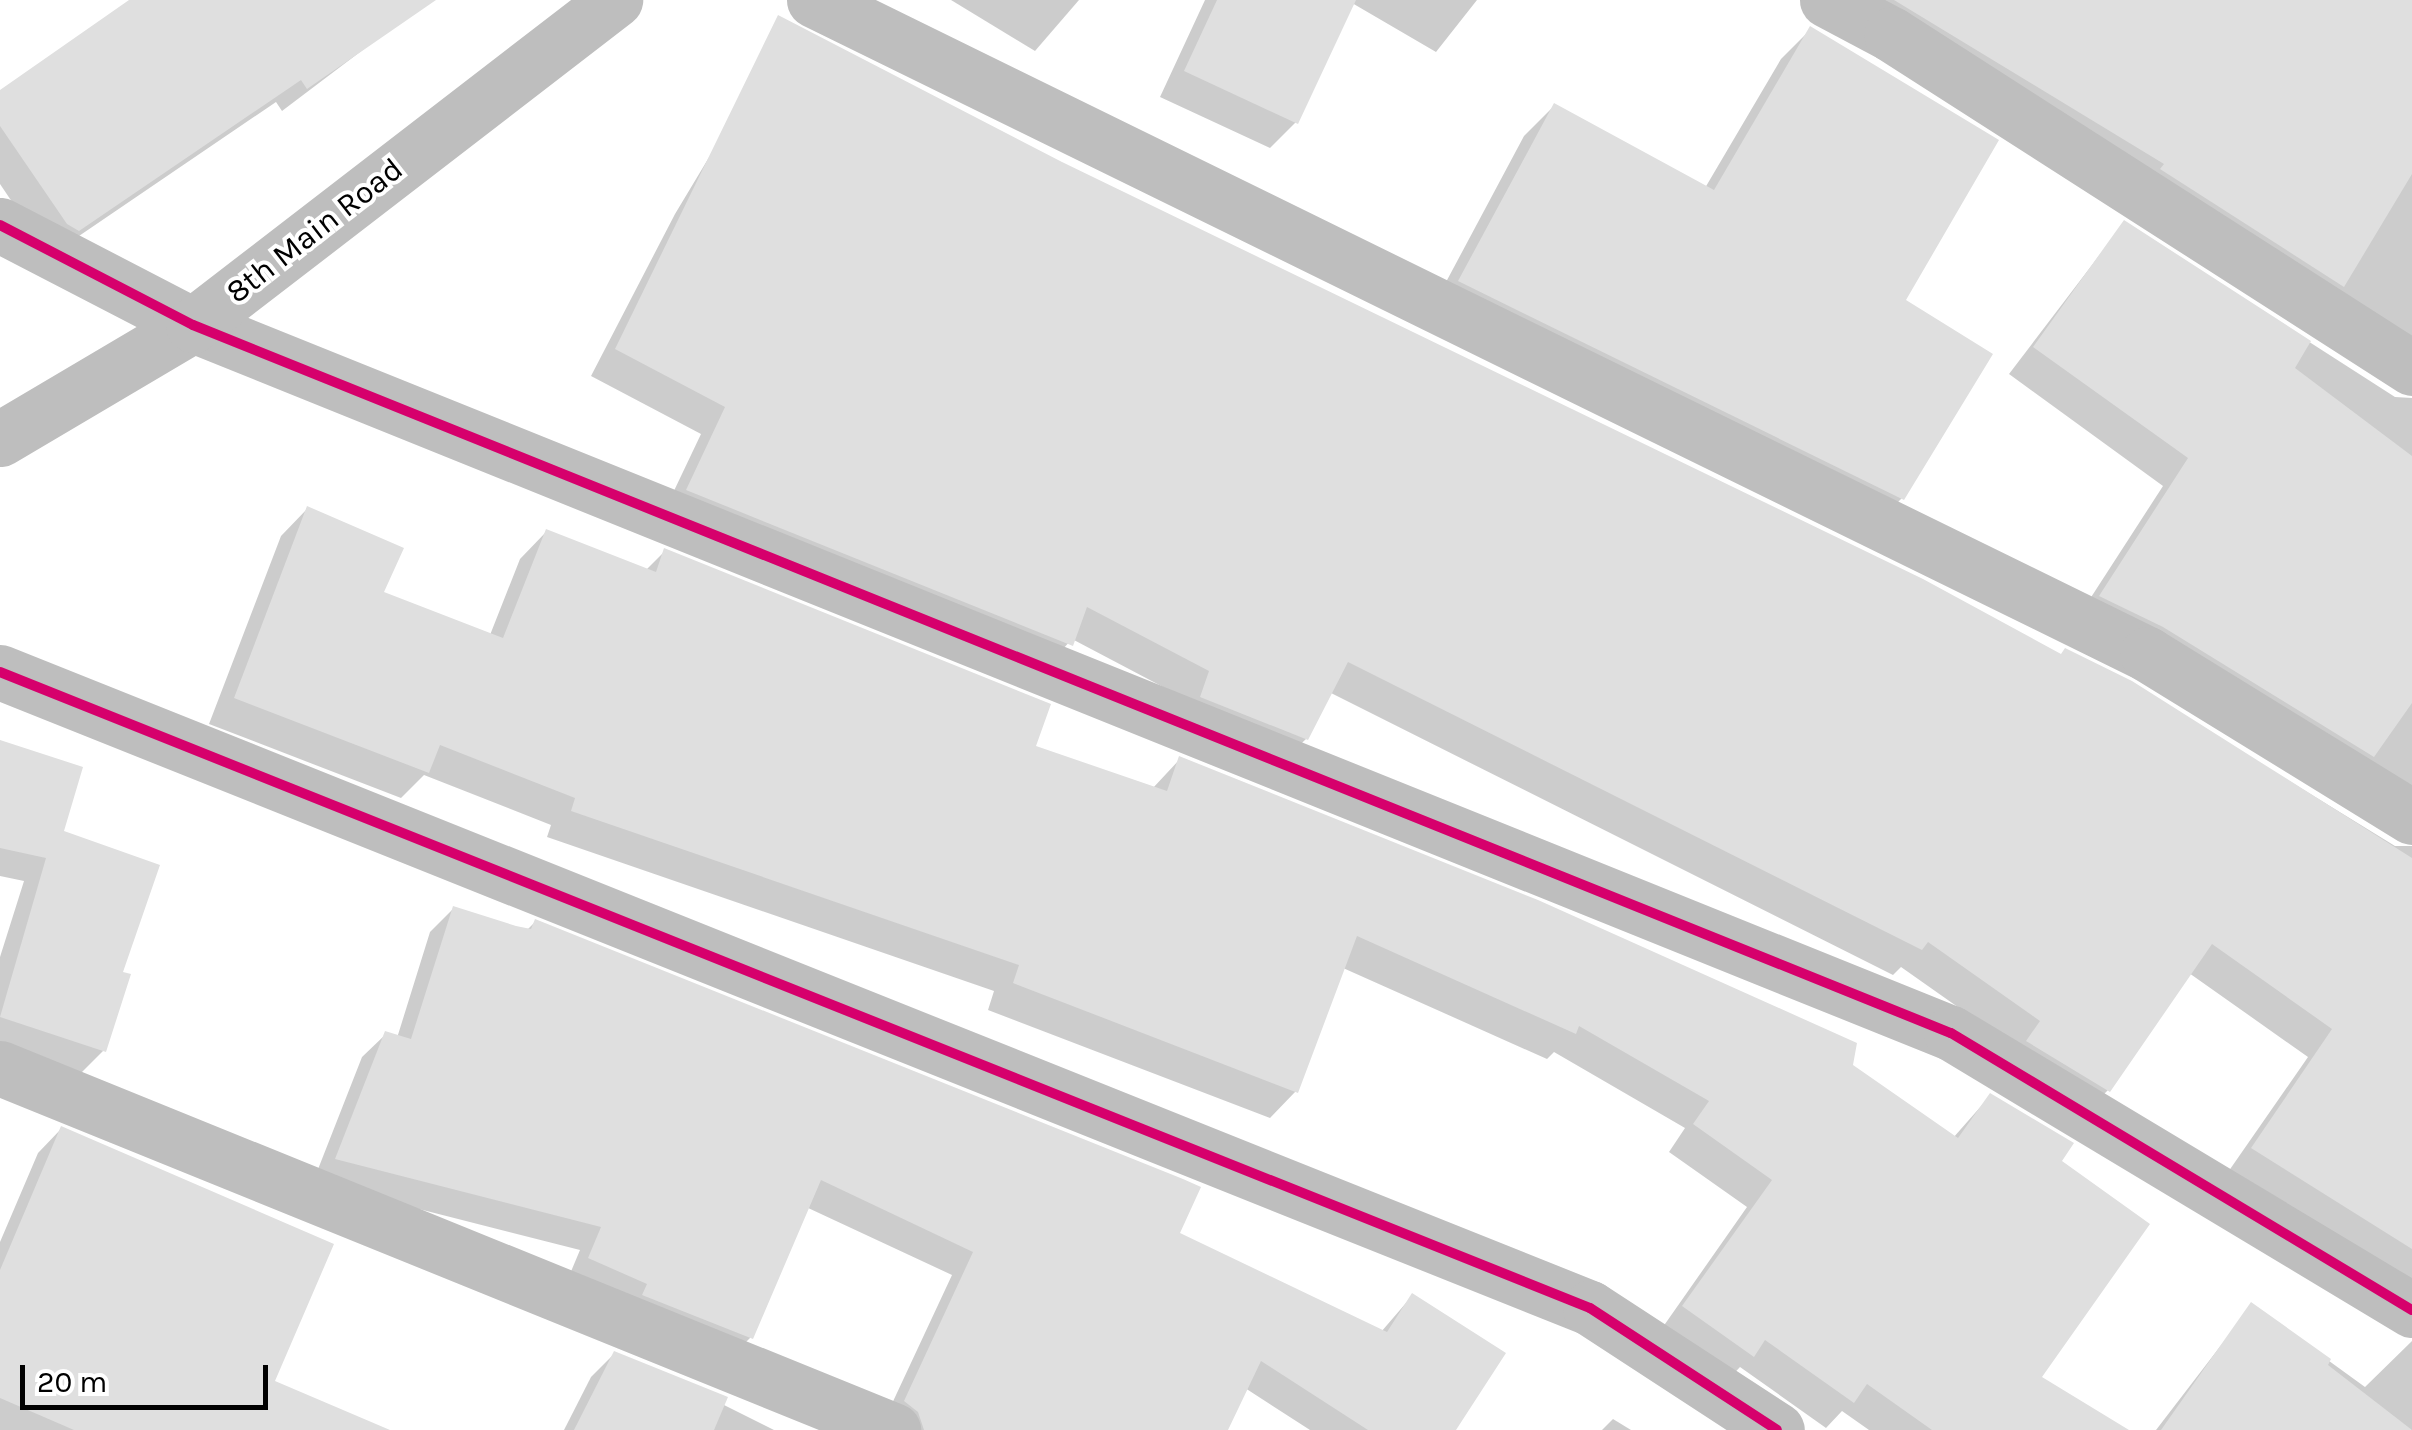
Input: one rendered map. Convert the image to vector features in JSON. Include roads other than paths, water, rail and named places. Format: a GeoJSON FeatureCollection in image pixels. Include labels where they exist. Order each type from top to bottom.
{"type":"FeatureCollection","features":[{"type":"Feature","properties":{"kind":"street","name":"8th Main Road"},"geometry":{"type":"LineString","coordinates":[[0,439],[192,325],[615,0]]}},
{"type":"Feature","properties":{"kind":"street"},"geometry":{"type":"LineString","coordinates":[[814,0],[2147,654],[2412,817]]}},
{"type":"Feature","properties":{"kind":"street"},"geometry":{"type":"LineString","coordinates":[[1826,0],[1891,34],[2412,368]]}},
{"type":"Feature","properties":{"kind":"street"},"geometry":{"type":"LineString","coordinates":[[0,225],[192,325],[1951,1034],[2412,1310]]}},
{"type":"Feature","properties":{"kind":"street"},"geometry":{"type":"LineString","coordinates":[[0,672],[1590,1308],[1777,1430]]}},
{"type":"Feature","properties":{"kind":"street"},"geometry":{"type":"LineString","coordinates":[[4,1075],[893,1430]]}}]}
